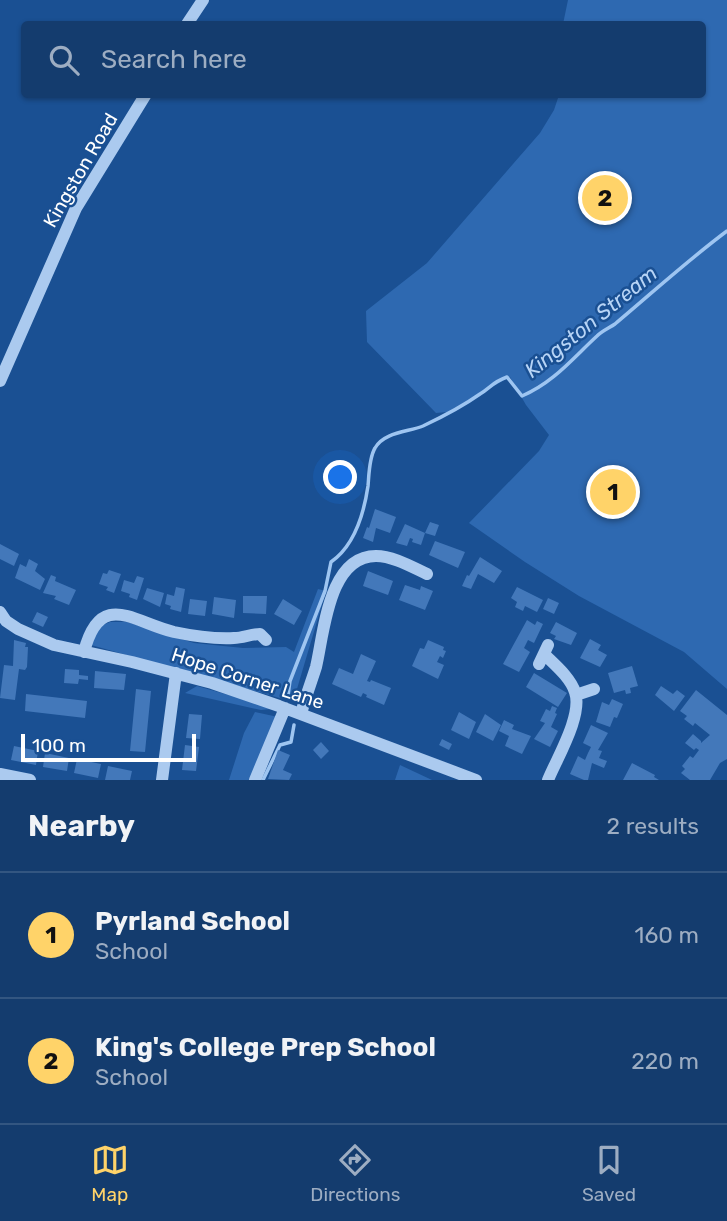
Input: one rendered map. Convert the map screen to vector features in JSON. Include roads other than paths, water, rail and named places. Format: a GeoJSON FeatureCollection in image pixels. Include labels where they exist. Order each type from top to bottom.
{"type":"FeatureCollection","features":[{"type":"Feature","properties":{"kind":"street"},"geometry":{"type":"LineString","coordinates":[[189,21],[203,0]]}},
{"type":"Feature","properties":{"kind":"street","name":"Kingston Road"},"geometry":{"type":"LineString","coordinates":[[0,381],[76,208],[144,98]]}},
{"type":"Feature","properties":{"kind":"street"},"geometry":{"type":"LineString","coordinates":[[301,714],[316,664],[319,640],[330,601],[341,575],[356,562],[376,556],[414,561],[427,574]]}},
{"type":"Feature","properties":{"kind":"street"},"geometry":{"type":"LineString","coordinates":[[84,652],[91,631],[100,620],[121,613],[171,631],[194,635],[237,638],[263,633]]}},
{"type":"Feature","properties":{"kind":"street","name":"Hope Corner Lane"},"geometry":{"type":"LineString","coordinates":[[2,620],[36,638],[176,673],[285,708],[476,780]]}},
{"type":"Feature","properties":{"kind":"street"},"geometry":{"type":"LineString","coordinates":[[544,654],[569,681],[576,695],[573,722],[548,780]]}},
{"type":"Feature","properties":{"kind":"street"},"geometry":{"type":"LineString","coordinates":[[162,780],[176,673]]}},
{"type":"Feature","properties":{"kind":"street"},"geometry":{"type":"LineString","coordinates":[[576,695],[596,688]]}},
{"type":"Feature","properties":{"kind":"street"},"geometry":{"type":"LineString","coordinates":[[255,780],[285,708]]}},
{"type":"Feature","properties":{"kind":"street"},"geometry":{"type":"LineString","coordinates":[[0,774],[30,780]]}},
{"type":"Feature","properties":{"kind":"waterway","name":"Kingston Stream"},"geometry":{"type":"LineString","coordinates":[[288,695],[290,681],[325,591],[331,562],[346,547],[361,518],[372,457],[379,443],[390,436],[438,419],[507,377],[522,396],[533,390],[553,377],[599,334],[615,324],[727,231]]}},
{"type":"Feature","properties":{"kind":"waterway","name":"Kingston Stream"},"geometry":{"type":"LineString","coordinates":[[263,780],[280,745],[291,742],[294,725]]}},
{"type":"Feature","properties":{"kind":"place","name":"King's College Prep School"},"geometry":{"type":"Point","coordinates":[605,198]}},
{"type":"Feature","properties":{"kind":"place","name":"Pyrland School"},"geometry":{"type":"Point","coordinates":[613,492]}}]}
